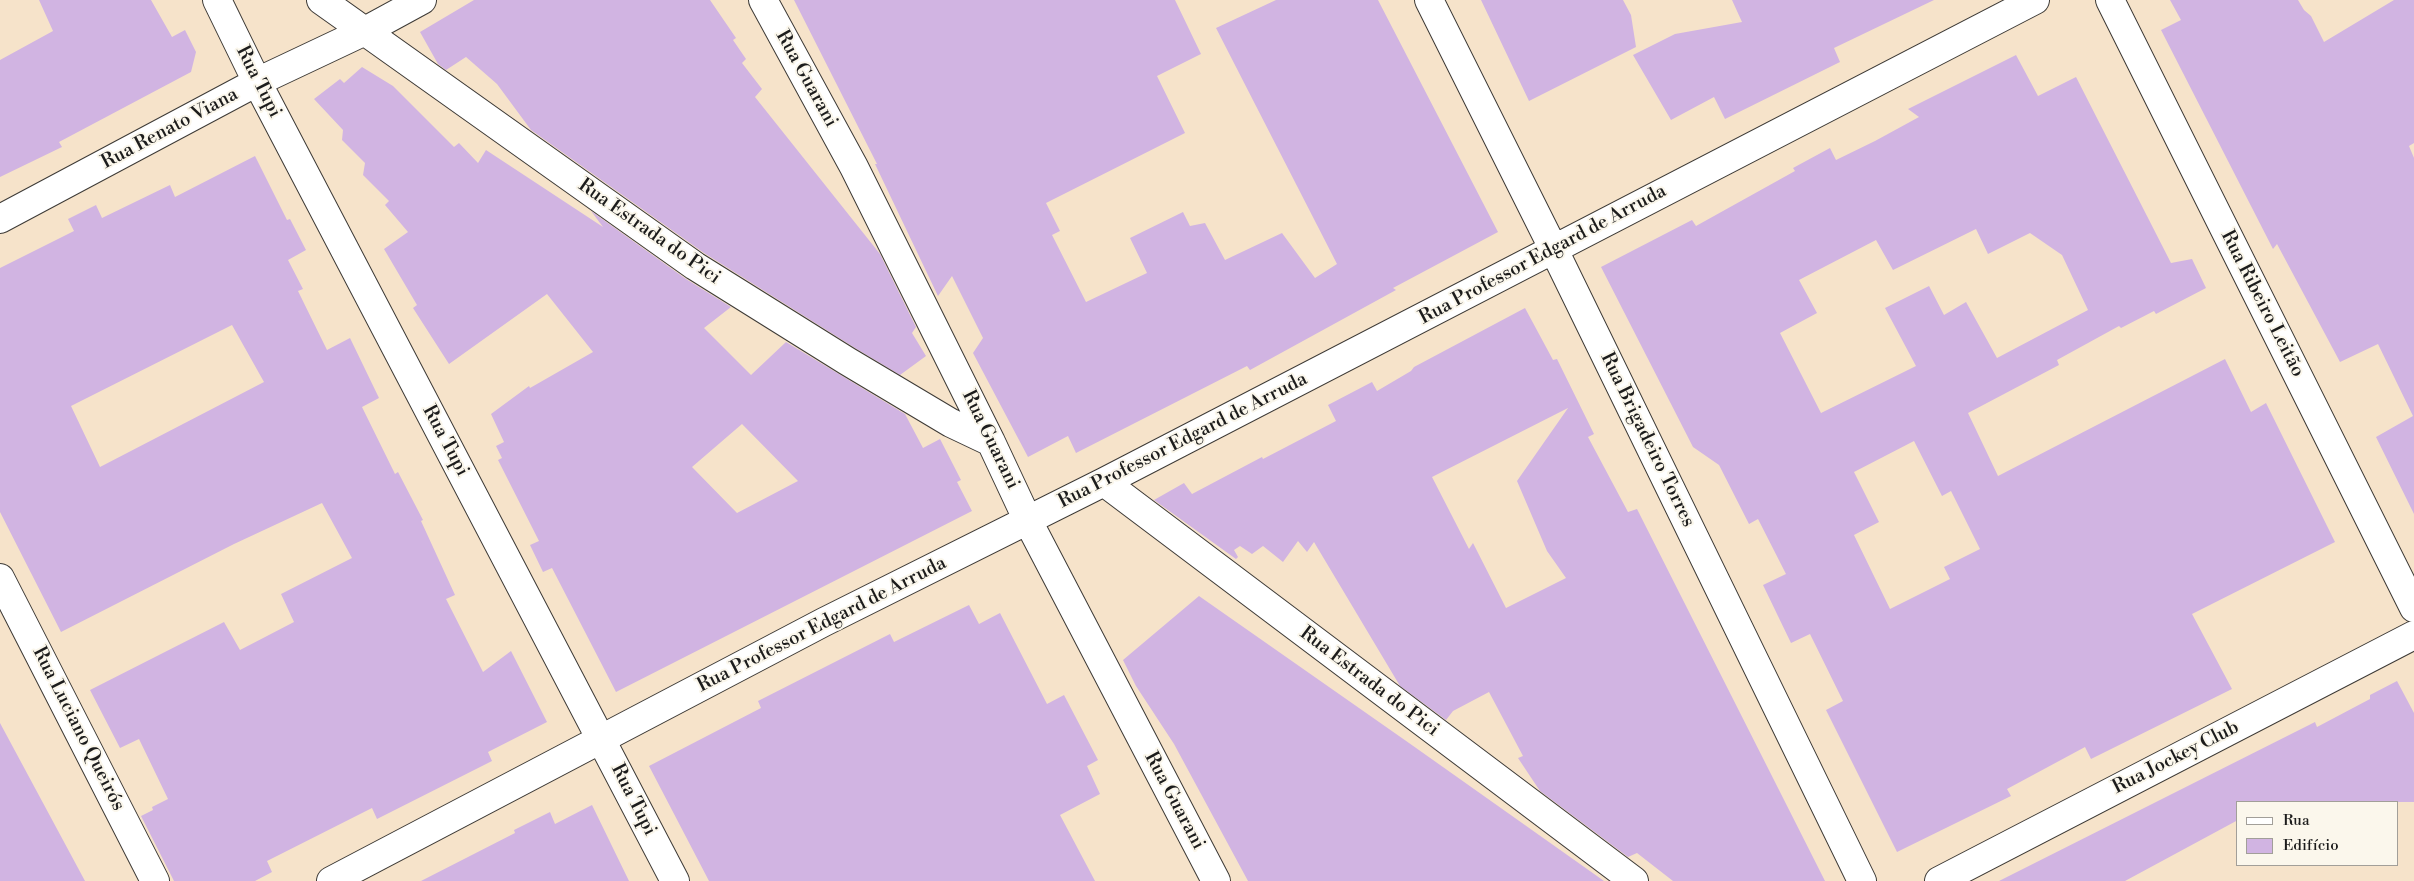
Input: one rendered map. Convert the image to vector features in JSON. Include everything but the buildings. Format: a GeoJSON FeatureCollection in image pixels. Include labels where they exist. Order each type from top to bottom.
{"type":"FeatureCollection","features":[{"type":"Feature","properties":{"kind":"street","name":"Rua Tupi"},"geometry":{"type":"LineString","coordinates":[[218,0],[257,82],[675,881]]}},
{"type":"Feature","properties":{"kind":"street","name":"Rua Estrada do Pici"},"geometry":{"type":"LineString","coordinates":[[321,0],[695,266],[951,423],[991,442]]}},
{"type":"Feature","properties":{"kind":"street","name":"Rua Renato Viana"},"geometry":{"type":"LineString","coordinates":[[0,219],[257,82],[365,31],[422,0]]}},
{"type":"Feature","properties":{"kind":"street","name":"Rua Guarani"},"geometry":{"type":"LineString","coordinates":[[763,0],[854,167],[991,442],[1028,521],[1216,881]]}},
{"type":"Feature","properties":{"kind":"street","name":"Rua Brigadeiro Torres"},"geometry":{"type":"LineString","coordinates":[[1429,0],[1554,250],[1862,881]]}},
{"type":"Feature","properties":{"kind":"street","name":"Rua Professor Edgard de Arruda"},"geometry":{"type":"LineString","coordinates":[[331,881],[824,622],[1104,482],[1554,250],[1833,102],[2034,0]]}},
{"type":"Feature","properties":{"kind":"street","name":"Rua Ribeiro Leitão"},"geometry":{"type":"LineString","coordinates":[[2110,0],[2414,608]]}},
{"type":"Feature","properties":{"kind":"street","name":"Rua Estrada do Pici"},"geometry":{"type":"LineString","coordinates":[[1104,482],[1634,881]]}},
{"type":"Feature","properties":{"kind":"street","name":"Rua Luciano Queirós"},"geometry":{"type":"LineString","coordinates":[[0,578],[155,881]]}},
{"type":"Feature","properties":{"kind":"street","name":"Rua Jockey Club"},"geometry":{"type":"LineString","coordinates":[[1939,881],[2414,635]]}}]}
